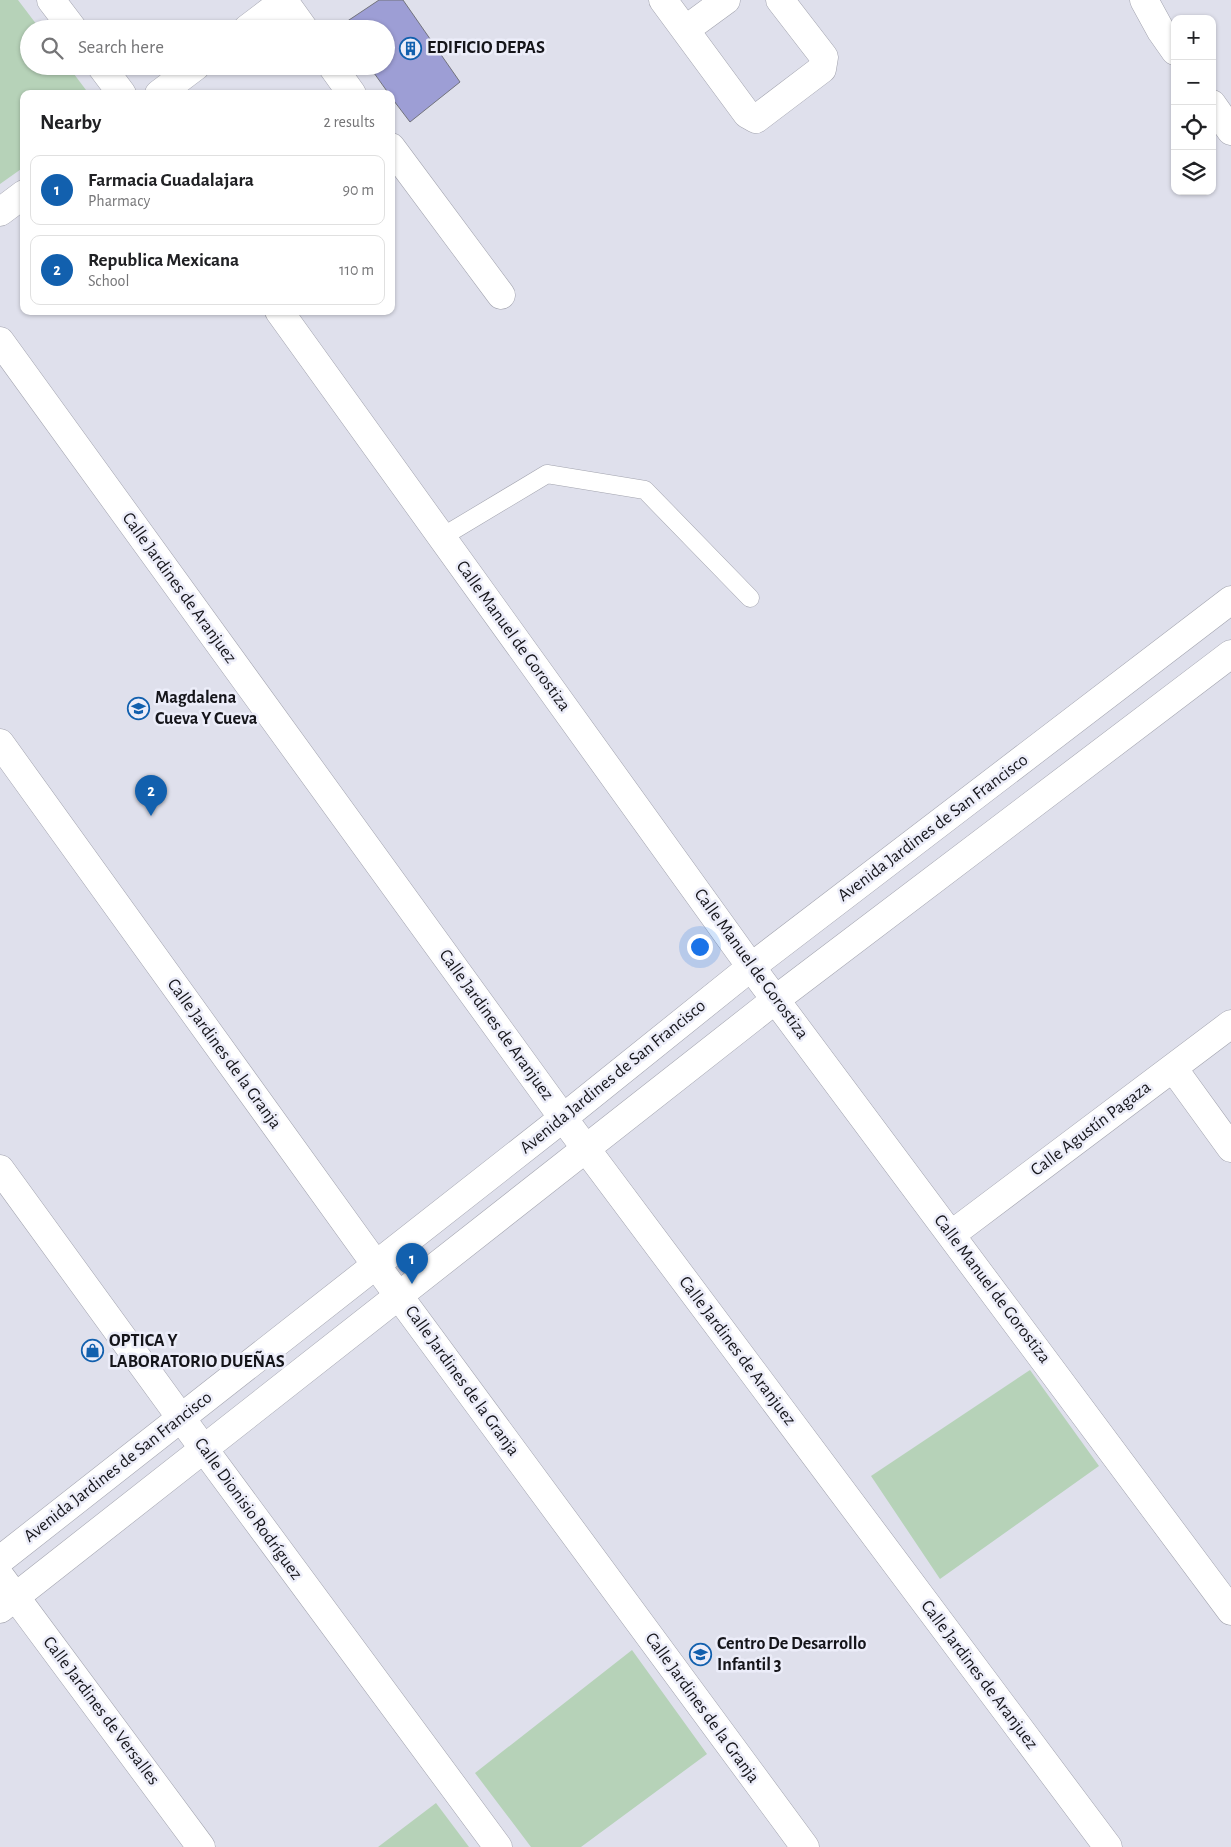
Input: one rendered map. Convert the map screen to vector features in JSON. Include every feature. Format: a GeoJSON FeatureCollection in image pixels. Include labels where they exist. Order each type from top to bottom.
{"type":"FeatureCollection","features":[{"type":"Feature","properties":{"kind":"street"},"geometry":{"type":"LineString","coordinates":[[51,0],[66,20]]}},
{"type":"Feature","properties":{"kind":"street"},"geometry":{"type":"LineString","coordinates":[[663,0],[747,114],[756,118],[822,68],[824,57],[780,0]]}},
{"type":"Feature","properties":{"kind":"street"},"geometry":{"type":"LineString","coordinates":[[685,30],[726,0]]}},
{"type":"Feature","properties":{"kind":"street"},"geometry":{"type":"LineString","coordinates":[[1144,0],[1171,45]]}},
{"type":"Feature","properties":{"kind":"street"},"geometry":{"type":"LineString","coordinates":[[258,20],[284,1],[298,20]]}},
{"type":"Feature","properties":{"kind":"street"},"geometry":{"type":"LineString","coordinates":[[108,75],[119,90]]}},
{"type":"Feature","properties":{"kind":"street"},"geometry":{"type":"LineString","coordinates":[[164,90],[184,75]]}},
{"type":"Feature","properties":{"kind":"street"},"geometry":{"type":"LineString","coordinates":[[338,75],[349,90]]}},
{"type":"Feature","properties":{"kind":"street"},"geometry":{"type":"LineString","coordinates":[[1213,105],[1231,131]]}},
{"type":"Feature","properties":{"kind":"street"},"geometry":{"type":"LineString","coordinates":[[395,152],[501,295]]}},
{"type":"Feature","properties":{"kind":"street"},"geometry":{"type":"LineString","coordinates":[[0,212],[20,197]]}},
{"type":"Feature","properties":{"kind":"street","name":"Calle Manuel de Gorostiza"},"geometry":{"type":"LineString","coordinates":[[283,315],[775,1000],[952,1234],[1231,1611]]}},
{"type":"Feature","properties":{"kind":"street","name":"Calle Jardines de Aranjuez"},"geometry":{"type":"LineString","coordinates":[[0,342],[563,1118],[1108,1847]]}},
{"type":"Feature","properties":{"kind":"street","name":"Avenida Jardines de San Francisco"},"geometry":{"type":"LineString","coordinates":[[0,1560],[563,1118],[751,966],[1231,600]]}},
{"type":"Feature","properties":{"kind":"street"},"geometry":{"type":"LineString","coordinates":[[5,1594],[204,1448],[775,1000],[1231,654]]}},
{"type":"Feature","properties":{"kind":"street","name":"Calle Jardines de la Granja"},"geometry":{"type":"LineString","coordinates":[[0,743],[376,1265],[805,1847]]}},
{"type":"Feature","properties":{"kind":"street","name":"Calle Agustín Pagaza"},"geometry":{"type":"LineString","coordinates":[[952,1234],[1231,1024]]}},
{"type":"Feature","properties":{"kind":"street"},"geometry":{"type":"LineString","coordinates":[[1173,1068],[1231,1148]]}},
{"type":"Feature","properties":{"kind":"street","name":"Calle Dionisio Rodríguez"},"geometry":{"type":"LineString","coordinates":[[0,1169],[181,1418],[498,1847]]}},
{"type":"Feature","properties":{"kind":"street","name":"Calle Jardines de Versalles"},"geometry":{"type":"LineString","coordinates":[[5,1594],[201,1847]]}},
{"type":"Feature","properties":{"kind":"lane"},"geometry":{"type":"LineString","coordinates":[[442,537],[547,474],[645,490],[750,598]]}},
{"type":"Feature","properties":{"kind":"green space"},"geometry":{"type":"Polygon","coordinates":[[[0,0],[18,0],[33,20],[20,20],[20,75],[75,75],[86,90],[20,90],[20,170],[0,184],[0,0]]]}},
{"type":"Feature","properties":{"kind":"green space"},"geometry":{"type":"Polygon","coordinates":[[[1030,1370],[1099,1466],[940,1579],[871,1476],[1030,1370]]]}},
{"type":"Feature","properties":{"kind":"green space"},"geometry":{"type":"Polygon","coordinates":[[[632,1650],[707,1754],[581,1847],[531,1847],[475,1773],[632,1650]]]}},
{"type":"Feature","properties":{"kind":"green space"},"geometry":{"type":"Polygon","coordinates":[[[436,1803],[469,1847],[378,1847],[436,1803]]]}},
{"type":"Feature","properties":{"kind":"building","name":"EDIFICIO DEPAS"},"geometry":{"type":"Polygon","coordinates":[[[379,0],[403,0],[460,82],[410,122],[395,102],[395,90],[386,90],[375,75],[395,75],[395,20],[349,20],[379,0]]]}},
{"type":"Feature","properties":{"kind":"place","name":"EDIFICIO DEPAS"},"geometry":{"type":"Point","coordinates":[411,48]}},
{"type":"Feature","properties":{"kind":"place","name":"Magdalena Cueva Y Cueva"},"geometry":{"type":"Point","coordinates":[139,708]}},
{"type":"Feature","properties":{"kind":"place","name":"Republica Mexicana"},"geometry":{"type":"Point","coordinates":[151,816]}},
{"type":"Feature","properties":{"kind":"place","name":"Farmacia Guadalajara"},"geometry":{"type":"Point","coordinates":[412,1284]}},
{"type":"Feature","properties":{"kind":"place","name":"OPTICA Y LABORATORIO DUEÑAS"},"geometry":{"type":"Point","coordinates":[93,1351]}},
{"type":"Feature","properties":{"kind":"place","name":"Centro De Desarrollo Infantil 3"},"geometry":{"type":"Point","coordinates":[701,1654]}}]}
